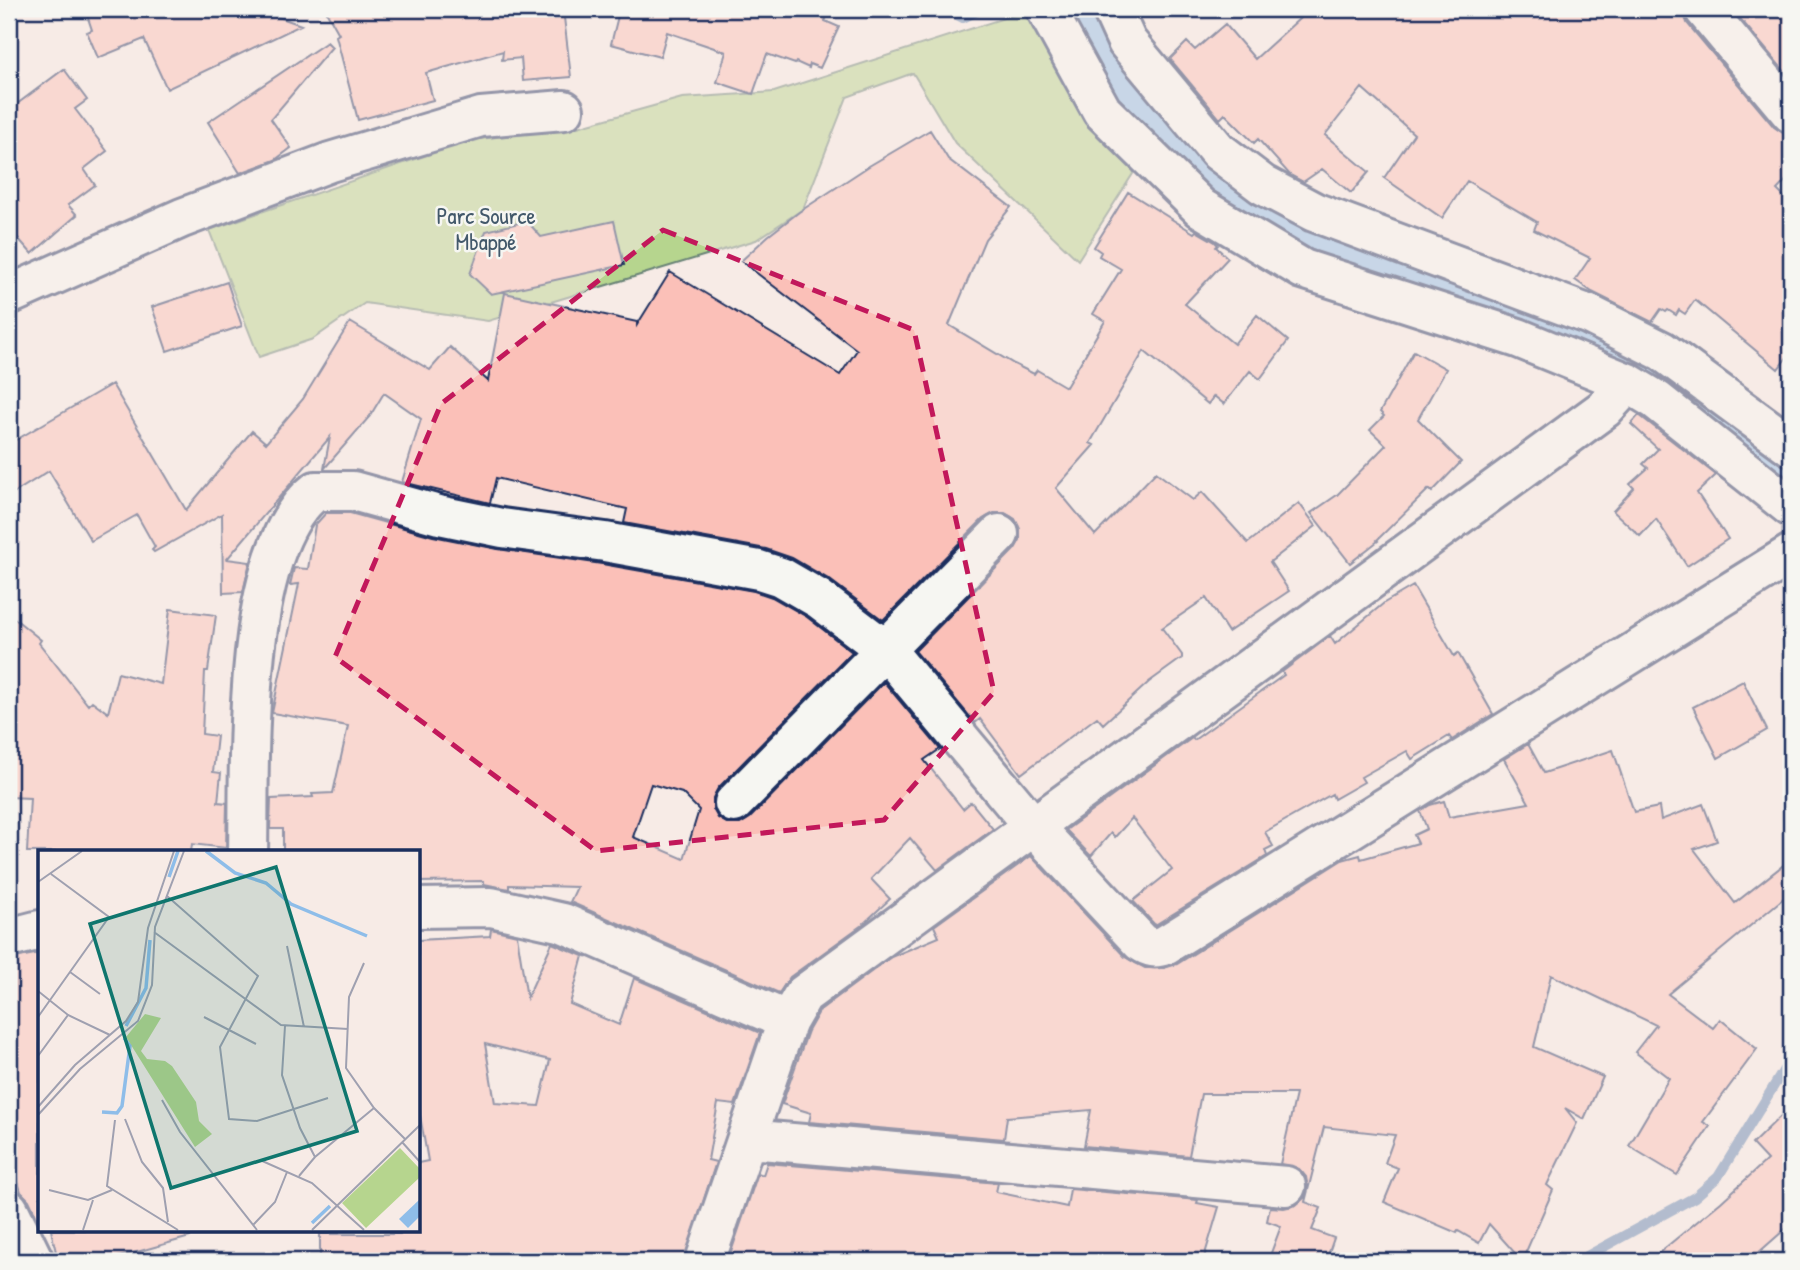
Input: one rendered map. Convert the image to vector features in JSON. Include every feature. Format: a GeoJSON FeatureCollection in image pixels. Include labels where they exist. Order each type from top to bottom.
{"type":"FeatureCollection","features":[{"type":"Feature","properties":{"kind":"street"},"geometry":{"type":"LineString","coordinates":[[1046,9],[1102,111],[1201,208],[1303,268],[1518,338],[1628,383],[1656,400],[1791,507]]}},
{"type":"Feature","properties":{"kind":"street"},"geometry":{"type":"LineString","coordinates":[[1112,9],[1127,42],[1219,152],[1263,185],[1314,212],[1590,316],[1662,351],[1791,446]]}},
{"type":"Feature","properties":{"kind":"street"},"geometry":{"type":"LineString","coordinates":[[1704,9],[1791,113]]}},
{"type":"Feature","properties":{"kind":"street"},"geometry":{"type":"LineString","coordinates":[[9,295],[183,218],[330,162],[481,117],[564,110]]}},
{"type":"Feature","properties":{"kind":"street"},"geometry":{"type":"LineString","coordinates":[[705,1261],[788,1021],[803,995],[1604,409],[1628,383]]}},
{"type":"Feature","properties":{"kind":"street"},"geometry":{"type":"LineString","coordinates":[[248,850],[252,663],[271,562],[298,508],[316,491],[353,491],[439,516],[502,528],[605,542],[759,570],[781,577],[819,599],[886,650],[1032,825],[1141,942],[1157,948],[1166,946],[1791,554]]}},
{"type":"Feature","properties":{"kind":"street"},"geometry":{"type":"LineString","coordinates":[[734,803],[999,534]]}},
{"type":"Feature","properties":{"kind":"street"},"geometry":{"type":"LineString","coordinates":[[420,908],[491,907],[563,923],[788,1021]]}},
{"type":"Feature","properties":{"kind":"street"},"geometry":{"type":"LineString","coordinates":[[9,938],[38,931]]}},
{"type":"Feature","properties":{"kind":"street"},"geometry":{"type":"LineString","coordinates":[[748,1139],[1286,1186]]}},
{"type":"Feature","properties":{"kind":"street"},"geometry":{"type":"LineString","coordinates":[[9,1210],[34,1261]]}},
{"type":"Feature","properties":{"kind":"highlighted area"},"geometry":{"type":"Polygon","coordinates":[[[663,230],[914,330],[994,692],[884,820],[596,851],[335,657],[441,404],[663,230]]]}},
{"type":"Feature","properties":{"kind":"green space","name":"Parc Source Mbappé"},"geometry":{"type":"Polygon","coordinates":[[[1026,11],[1136,169],[1078,260],[955,143],[913,73],[847,97],[803,209],[756,240],[488,321],[365,303],[313,339],[259,357],[209,230],[471,140],[574,128],[682,98],[774,92],[1026,11]]]}},
{"type":"Feature","properties":{"kind":"building"},"geometry":{"type":"Polygon","coordinates":[[[85,9],[256,9],[301,25],[167,89],[144,39],[98,58],[87,32],[92,30],[85,9]]]}},
{"type":"Feature","properties":{"kind":"building"},"geometry":{"type":"Polygon","coordinates":[[[325,9],[563,9],[571,77],[523,81],[521,58],[502,60],[503,51],[426,73],[433,100],[358,120],[336,36],[339,34],[325,9]]]}},
{"type":"Feature","properties":{"kind":"building"},"geometry":{"type":"Polygon","coordinates":[[[613,9],[830,9],[825,21],[839,27],[820,68],[810,64],[809,68],[767,54],[753,94],[717,82],[726,52],[667,32],[660,57],[611,44],[618,16],[612,14],[613,9]]]}},
{"type":"Feature","properties":{"kind":"building"},"geometry":{"type":"Polygon","coordinates":[[[1310,9],[1683,9],[1687,23],[1774,127],[1783,133],[1791,134],[1791,175],[1777,190],[1791,204],[1791,352],[1778,369],[1695,300],[1685,314],[1679,310],[1676,315],[1661,309],[1652,322],[1592,292],[1575,280],[1590,258],[1534,230],[1537,222],[1467,181],[1442,218],[1384,178],[1414,134],[1362,88],[1325,135],[1369,172],[1351,193],[1322,169],[1303,182],[1290,175],[1258,139],[1254,143],[1225,114],[1220,119],[1170,59],[1187,42],[1195,50],[1225,24],[1255,59],[1310,9]]]}},
{"type":"Feature","properties":{"kind":"building"},"geometry":{"type":"Polygon","coordinates":[[[1732,9],[1791,9],[1791,79],[1732,9]]]}},
{"type":"Feature","properties":{"kind":"building"},"geometry":{"type":"Polygon","coordinates":[[[327,42],[332,47],[271,119],[291,148],[275,160],[240,173],[208,122],[327,42]]]}},
{"type":"Feature","properties":{"kind":"building"},"geometry":{"type":"Polygon","coordinates":[[[64,69],[87,100],[75,109],[107,151],[84,169],[95,185],[68,205],[77,215],[32,254],[9,228],[9,110],[64,69]]]}},
{"type":"Feature","properties":{"kind":"building"},"geometry":{"type":"Polygon","coordinates":[[[930,130],[948,159],[1011,207],[985,239],[949,325],[1014,364],[1034,374],[1037,370],[1066,387],[1105,321],[1093,314],[1121,269],[1099,256],[1101,252],[1094,247],[1128,192],[1194,233],[1196,231],[1215,242],[1218,245],[1216,247],[1228,258],[1185,304],[1234,344],[1257,315],[1288,341],[1260,379],[1250,371],[1224,404],[1214,396],[1208,404],[1144,351],[1090,443],[1094,445],[1056,488],[1095,535],[1156,472],[1193,500],[1202,492],[1248,543],[1299,503],[1316,526],[1270,562],[1289,591],[1228,632],[1206,598],[1162,628],[1182,658],[1149,682],[1103,724],[1097,717],[1021,774],[980,719],[975,723],[915,651],[1015,549],[1020,540],[1020,529],[1015,519],[1005,513],[994,513],[983,519],[883,620],[830,580],[792,558],[766,549],[624,523],[627,509],[496,478],[490,503],[402,482],[421,419],[384,393],[370,416],[324,469],[330,437],[227,559],[250,562],[243,592],[223,593],[222,514],[154,552],[152,550],[155,547],[137,515],[91,541],[49,471],[9,496],[9,444],[112,384],[186,510],[252,431],[266,443],[303,399],[350,322],[430,370],[450,347],[488,381],[505,293],[637,322],[637,325],[670,272],[840,375],[857,350],[741,261],[799,212],[930,130]]]}},
{"type":"Feature","properties":{"kind":"building"},"geometry":{"type":"Polygon","coordinates":[[[527,221],[541,237],[614,221],[624,265],[491,294],[470,274],[486,231],[527,221]]]}},
{"type":"Feature","properties":{"kind":"building"},"geometry":{"type":"Polygon","coordinates":[[[227,282],[242,326],[167,351],[152,307],[227,282]]]}},
{"type":"Feature","properties":{"kind":"building"},"geometry":{"type":"Polygon","coordinates":[[[1414,351],[1446,369],[1418,419],[1461,462],[1432,492],[1429,489],[1378,541],[1350,563],[1311,513],[1337,495],[1386,445],[1370,430],[1384,416],[1380,412],[1414,351]]]}},
{"type":"Feature","properties":{"kind":"building"},"geometry":{"type":"Polygon","coordinates":[[[1639,415],[1716,475],[1697,493],[1728,539],[1687,566],[1656,519],[1640,536],[1613,511],[1634,488],[1630,484],[1648,468],[1643,464],[1658,449],[1631,424],[1639,415]]]}},
{"type":"Feature","properties":{"kind":"building"},"geometry":{"type":"Polygon","coordinates":[[[326,513],[350,513],[433,536],[498,549],[602,564],[754,591],[772,597],[807,617],[852,652],[718,788],[713,798],[713,809],[718,818],[729,824],[740,824],[750,818],[884,682],[940,749],[924,760],[963,809],[971,802],[993,829],[937,870],[910,838],[871,879],[890,899],[862,925],[790,977],[779,993],[570,902],[577,887],[509,885],[509,889],[484,884],[484,881],[420,882],[420,850],[283,850],[283,829],[270,829],[271,799],[333,793],[348,726],[272,713],[299,584],[290,585],[294,568],[308,569],[315,525],[326,513]],[[651,784],[633,837],[684,859],[699,810],[682,793],[651,784]]]}},
{"type":"Feature","properties":{"kind":"building"},"geometry":{"type":"Polygon","coordinates":[[[1413,586],[1454,656],[1458,653],[1493,714],[1452,740],[1449,736],[1412,759],[1407,751],[1361,777],[1364,782],[1334,799],[1332,794],[1265,832],[1273,846],[1265,850],[1267,856],[1155,925],[1133,901],[1172,870],[1132,818],[1115,837],[1111,833],[1091,856],[1066,830],[1284,675],[1282,672],[1330,636],[1335,644],[1384,603],[1413,586]]]}},
{"type":"Feature","properties":{"kind":"building"},"geometry":{"type":"Polygon","coordinates":[[[170,609],[216,615],[208,671],[205,671],[202,734],[217,736],[213,772],[221,773],[218,802],[227,803],[226,848],[192,844],[191,850],[27,852],[30,798],[9,797],[9,614],[41,640],[39,643],[88,705],[92,701],[108,713],[118,673],[161,684],[170,609]]]}},
{"type":"Feature","properties":{"kind":"building"},"geometry":{"type":"Polygon","coordinates":[[[1743,681],[1767,730],[1718,758],[1693,707],[1743,681]]]}},
{"type":"Feature","properties":{"kind":"building"},"geometry":{"type":"Polygon","coordinates":[[[1528,744],[1544,773],[1613,750],[1634,812],[1659,807],[1661,820],[1703,804],[1717,841],[1694,849],[1735,903],[1791,859],[1791,892],[1668,994],[1713,1028],[1720,1019],[1757,1049],[1703,1122],[1710,1126],[1677,1175],[1629,1146],[1669,1078],[1635,1052],[1656,1025],[1551,975],[1534,1047],[1603,1077],[1584,1119],[1565,1108],[1577,1123],[1547,1185],[1553,1190],[1522,1261],[1489,1224],[1479,1243],[1458,1231],[1457,1233],[1384,1202],[1398,1168],[1385,1163],[1395,1135],[1324,1127],[1305,1202],[1321,1208],[1312,1230],[1334,1238],[1326,1261],[1268,1261],[1281,1226],[1267,1221],[1270,1207],[1296,1205],[1304,1198],[1308,1189],[1306,1177],[1299,1169],[1280,1164],[1296,1094],[1201,1094],[1189,1156],[1084,1146],[1091,1110],[1007,1117],[1004,1139],[809,1122],[811,1113],[782,1104],[808,1031],[820,1010],[891,957],[939,937],[934,926],[1031,856],[1125,957],[1145,968],[1164,968],[1177,964],[1342,860],[1360,855],[1361,859],[1418,843],[1414,835],[1427,829],[1420,811],[1430,805],[1444,801],[1449,817],[1529,803],[1504,759],[1528,744]]]}},
{"type":"Feature","properties":{"kind":"building"},"geometry":{"type":"Polygon","coordinates":[[[491,929],[517,935],[527,998],[552,943],[583,956],[570,1004],[619,1025],[634,978],[760,1033],[735,1105],[718,1103],[708,1160],[716,1162],[684,1261],[320,1261],[320,1234],[420,1232],[420,1163],[428,1161],[420,1115],[420,940],[490,936],[491,929]],[[485,1044],[495,1103],[539,1106],[550,1060],[485,1044]]]}},
{"type":"Feature","properties":{"kind":"building"},"geometry":{"type":"Polygon","coordinates":[[[38,953],[38,1220],[29,1200],[21,1192],[9,1152],[9,959],[38,953]]]}},
{"type":"Feature","properties":{"kind":"building"},"geometry":{"type":"Polygon","coordinates":[[[1791,1106],[1791,1224],[1749,1261],[1649,1261],[1767,1160],[1752,1144],[1791,1106]]]}},
{"type":"Feature","properties":{"kind":"building"},"geometry":{"type":"Polygon","coordinates":[[[767,1163],[998,1183],[996,1192],[1067,1207],[1070,1189],[1198,1200],[1197,1203],[1219,1207],[1203,1261],[728,1261],[758,1173],[763,1175],[767,1163]]]}},
{"type":"Feature","properties":{"kind":"building"},"geometry":{"type":"Polygon","coordinates":[[[51,1232],[189,1232],[190,1237],[105,1261],[58,1261],[51,1232]]]}},
{"type":"Feature","properties":{"kind":"waterway"},"geometry":{"type":"LineString","coordinates":[[946,9],[963,18],[981,9]]}},
{"type":"Feature","properties":{"kind":"waterway"},"geometry":{"type":"LineString","coordinates":[[1083,9],[1120,77],[1179,141],[1238,193],[1293,229],[1352,255],[1588,344],[1647,371],[1791,475]]}},
{"type":"Feature","properties":{"kind":"waterway"},"geometry":{"type":"LineString","coordinates":[[1578,1261],[1695,1197],[1718,1177],[1791,1058]]}}]}
